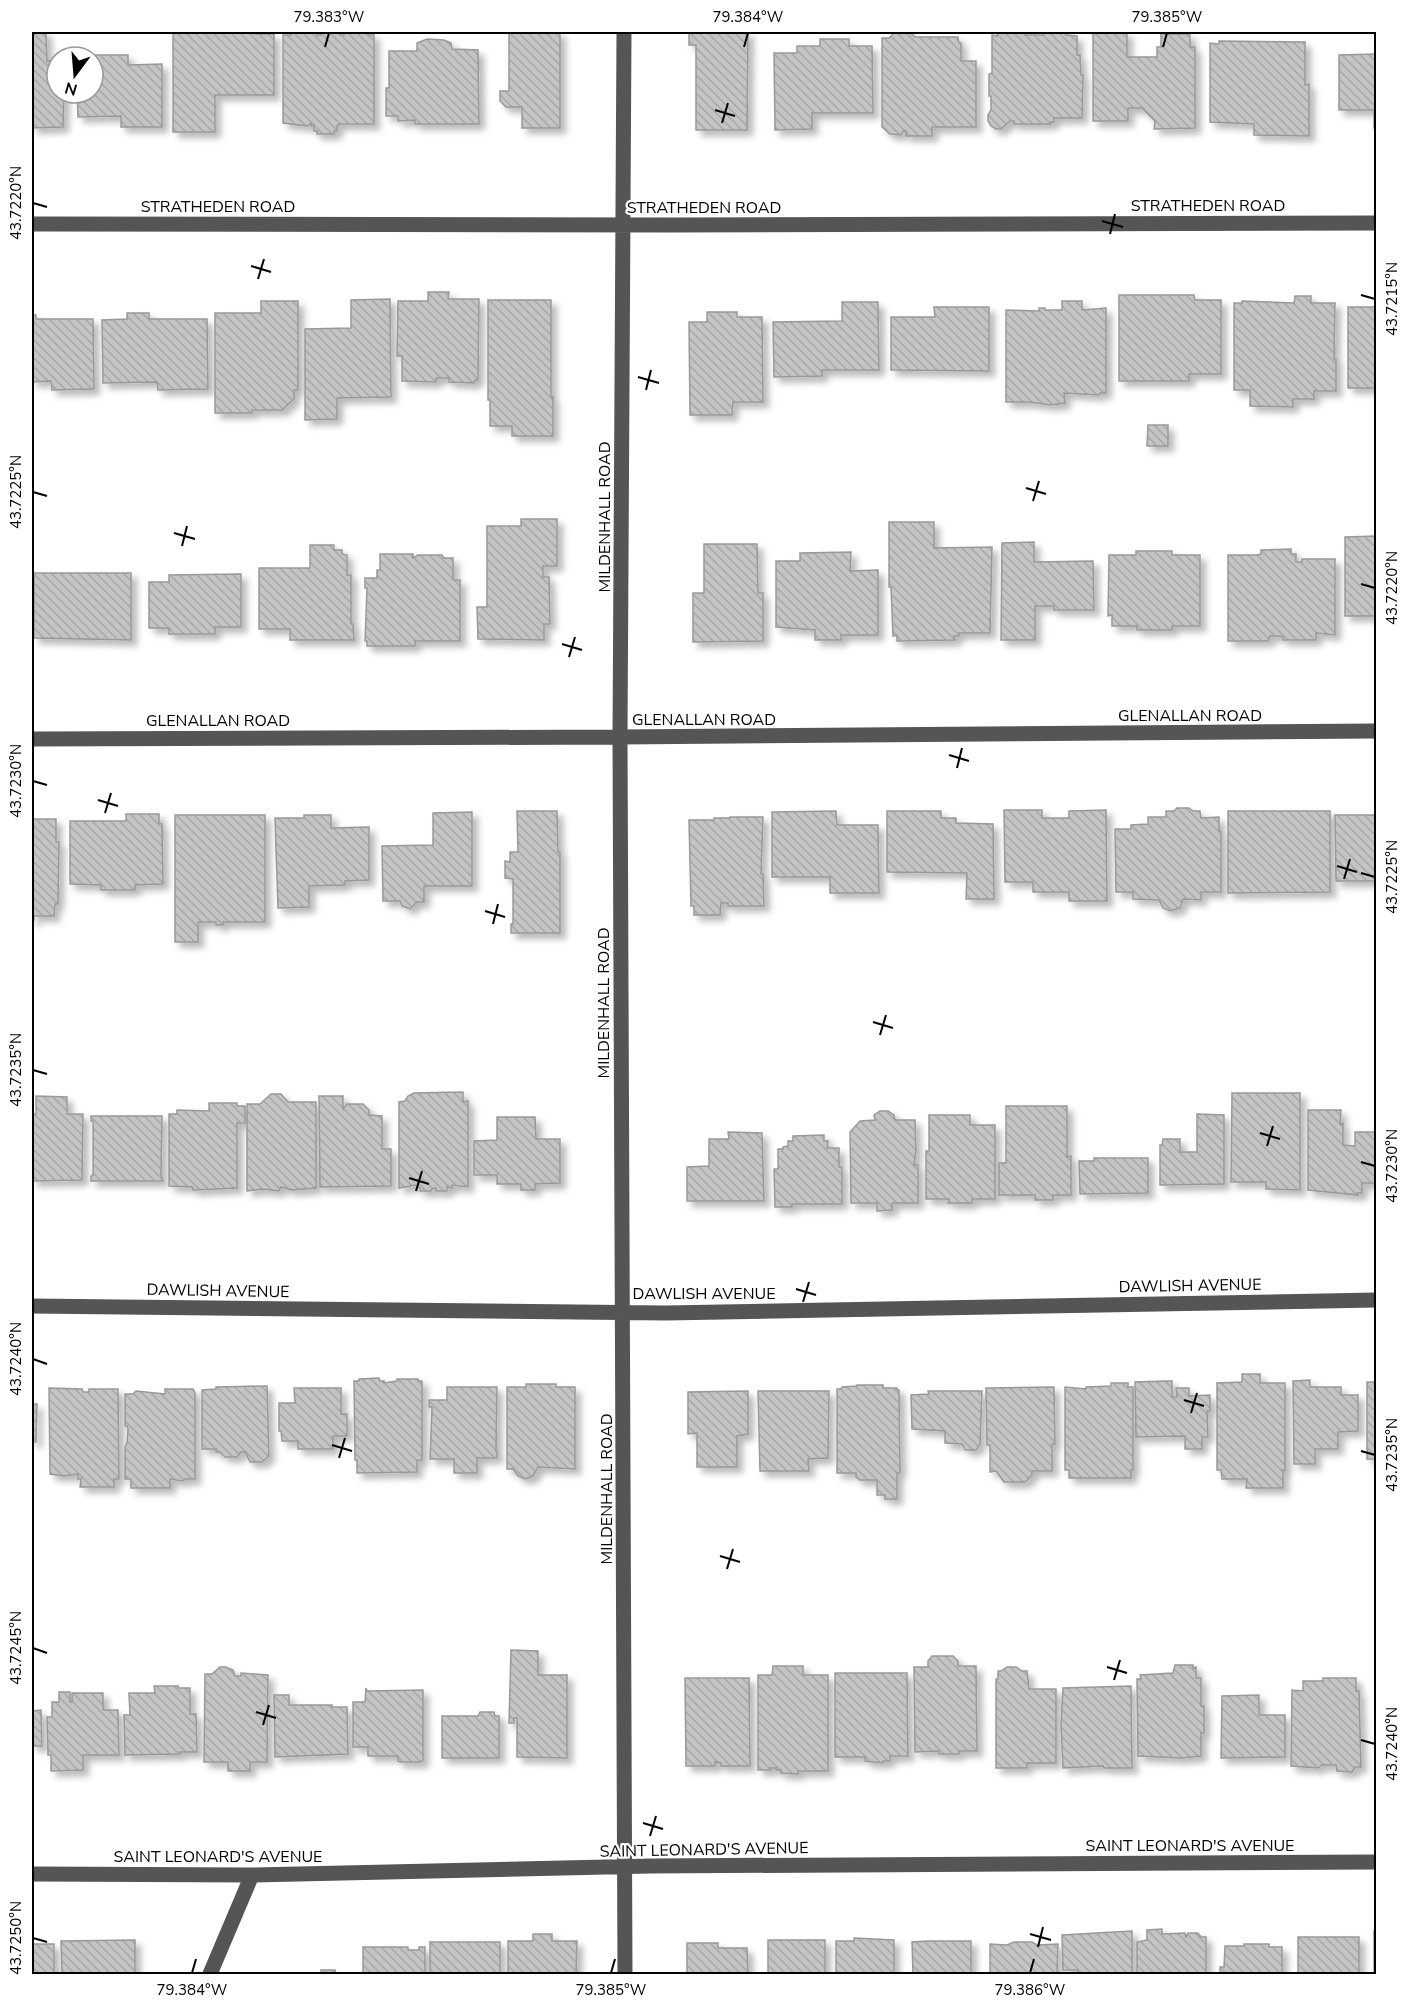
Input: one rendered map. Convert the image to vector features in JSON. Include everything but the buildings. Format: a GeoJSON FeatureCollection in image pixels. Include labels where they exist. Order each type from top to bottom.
{"type":"FeatureCollection","features":[{"type":"Feature","properties":{"kind":"street","name":"MILDENHALL ROAD"},"geometry":{"type":"LineString","coordinates":[[624,32],[620,737],[624,1974]]}},
{"type":"Feature","properties":{"kind":"street","name":"STRATHEDEN ROAD"},"geometry":{"type":"LineString","coordinates":[[32,224],[1377,223]]}},
{"type":"Feature","properties":{"kind":"street","name":"GLENALLAN ROAD"},"geometry":{"type":"LineString","coordinates":[[32,738],[620,737],[1377,731]]}},
{"type":"Feature","properties":{"kind":"street","name":"DAWLISH AVENUE"},"geometry":{"type":"LineString","coordinates":[[32,1306],[623,1312],[1377,1300]]}},
{"type":"Feature","properties":{"kind":"street","name":"SAINT LEONARD'S AVENUE"},"geometry":{"type":"LineString","coordinates":[[32,1874],[252,1875],[624,1867],[1377,1862]]}},
{"type":"Feature","properties":{"kind":"street"},"geometry":{"type":"LineString","coordinates":[[210,1974],[252,1875]]}}]}
